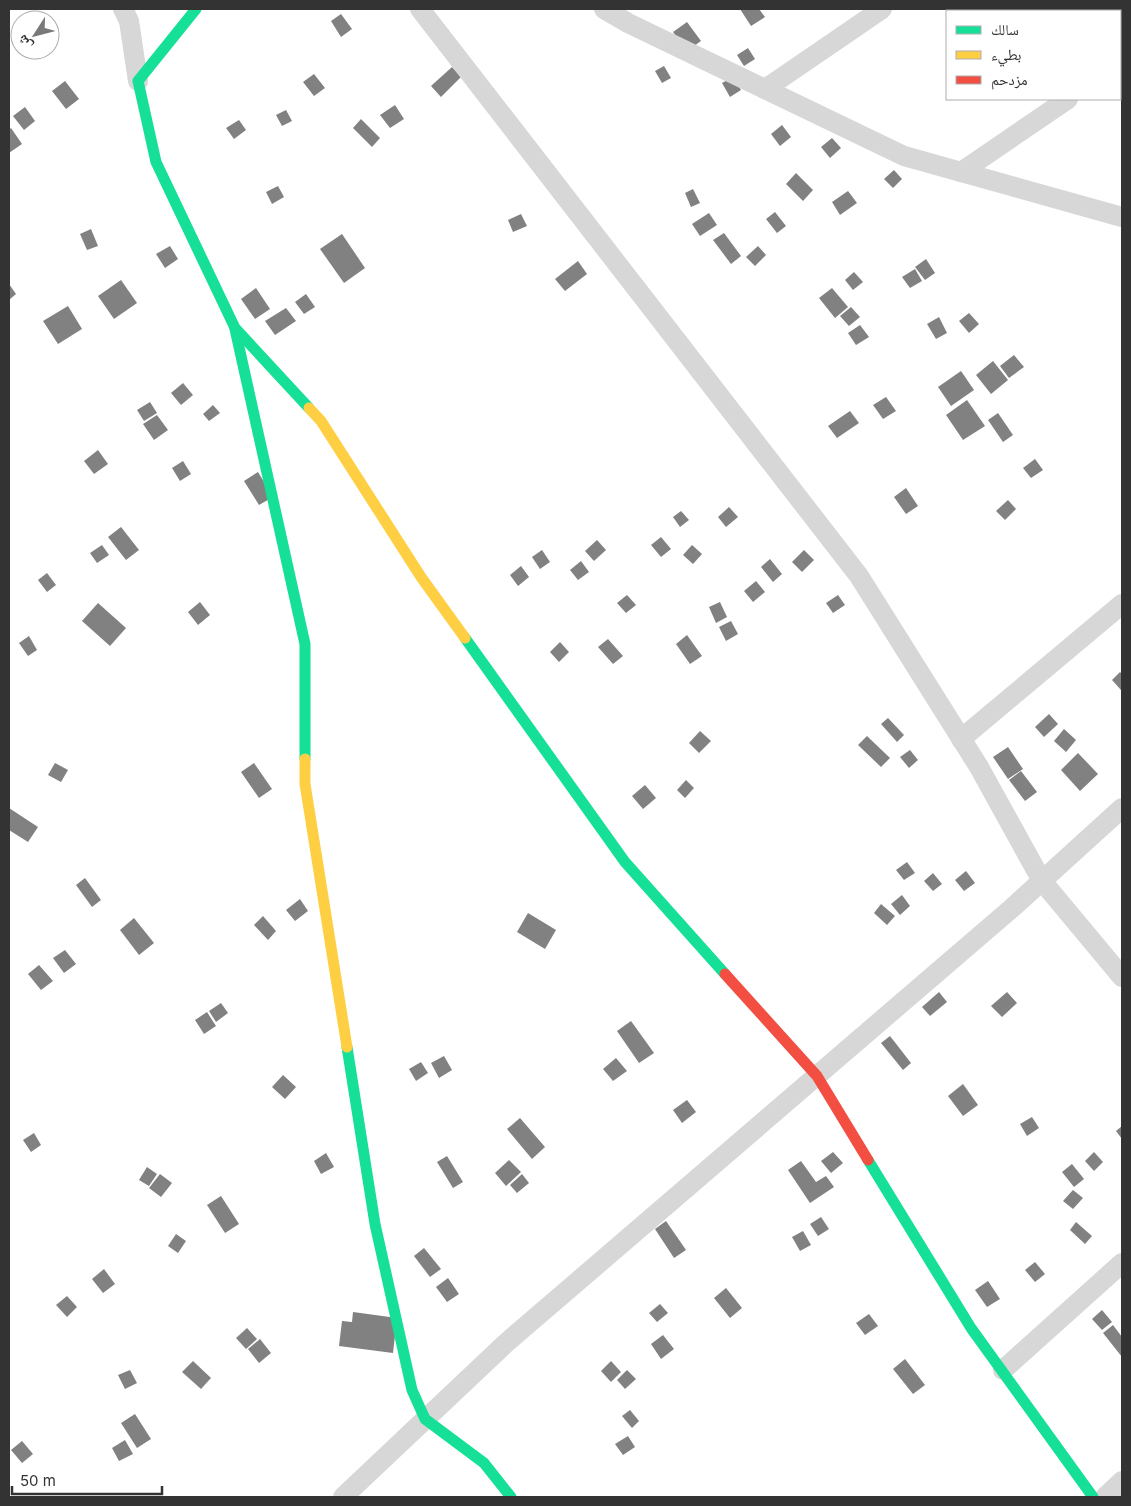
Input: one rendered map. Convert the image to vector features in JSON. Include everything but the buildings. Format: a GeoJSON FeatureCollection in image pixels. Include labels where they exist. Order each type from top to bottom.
{"type":"FeatureCollection","features":[{"type":"Feature","properties":{"kind":"street"},"geometry":{"type":"LineString","coordinates":[[123,9],[129,22],[138,81],[156,162],[235,328],[305,644],[305,784],[375,1224],[412,1390],[425,1419],[484,1463],[511,1497]]}},
{"type":"Feature","properties":{"kind":"street"},"geometry":{"type":"LineString","coordinates":[[138,81],[196,9]]}},
{"type":"Feature","properties":{"kind":"street"},"geometry":{"type":"LineString","coordinates":[[420,9],[859,576],[961,739],[1042,880],[1122,977]]}},
{"type":"Feature","properties":{"kind":"street"},"geometry":{"type":"LineString","coordinates":[[604,9],[628,23],[904,156],[1122,217]]}},
{"type":"Feature","properties":{"kind":"street"},"geometry":{"type":"LineString","coordinates":[[765,89],[882,9]]}},
{"type":"Feature","properties":{"kind":"street"},"geometry":{"type":"LineString","coordinates":[[961,172],[1067,100]]}},
{"type":"Feature","properties":{"kind":"street"},"geometry":{"type":"LineString","coordinates":[[235,328],[322,421],[421,576],[625,862],[817,1076],[971,1328],[1094,1497]]}},
{"type":"Feature","properties":{"kind":"street"},"geometry":{"type":"LineString","coordinates":[[961,739],[1122,604]]}},
{"type":"Feature","properties":{"kind":"street"},"geometry":{"type":"LineString","coordinates":[[343,1497],[506,1343],[817,1076],[1122,808]]}},
{"type":"Feature","properties":{"kind":"street"},"geometry":{"type":"LineString","coordinates":[[1002,1370],[1122,1263]]}},
{"type":"Feature","properties":{"kind":"street"},"geometry":{"type":"LineString","coordinates":[[1105,1497],[1122,1481]]}},
{"type":"Feature","properties":{"kind":"traffic: fast"},"geometry":{"type":"LineString","coordinates":[[196,9],[138,81],[156,162],[235,328],[309,408]]}},
{"type":"Feature","properties":{"kind":"traffic: fast"},"geometry":{"type":"LineString","coordinates":[[235,329],[305,644],[305,759]]}},
{"type":"Feature","properties":{"kind":"traffic: fast"},"geometry":{"type":"LineString","coordinates":[[465,638],[625,862],[725,974]]}},
{"type":"Feature","properties":{"kind":"traffic: fast"},"geometry":{"type":"LineString","coordinates":[[347,1047],[375,1224],[412,1390],[425,1419],[484,1463],[511,1497]]}},
{"type":"Feature","properties":{"kind":"traffic: fast"},"geometry":{"type":"LineString","coordinates":[[868,1160],[971,1328],[1093,1497]]}},
{"type":"Feature","properties":{"kind":"traffic: slow"},"geometry":{"type":"LineString","coordinates":[[309,408],[321,421],[421,577],[465,638]]}},
{"type":"Feature","properties":{"kind":"traffic: slow"},"geometry":{"type":"LineString","coordinates":[[305,759],[305,784],[347,1047]]}},
{"type":"Feature","properties":{"kind":"traffic: jam"},"geometry":{"type":"LineString","coordinates":[[725,974],[817,1076],[868,1160]]}}]}
